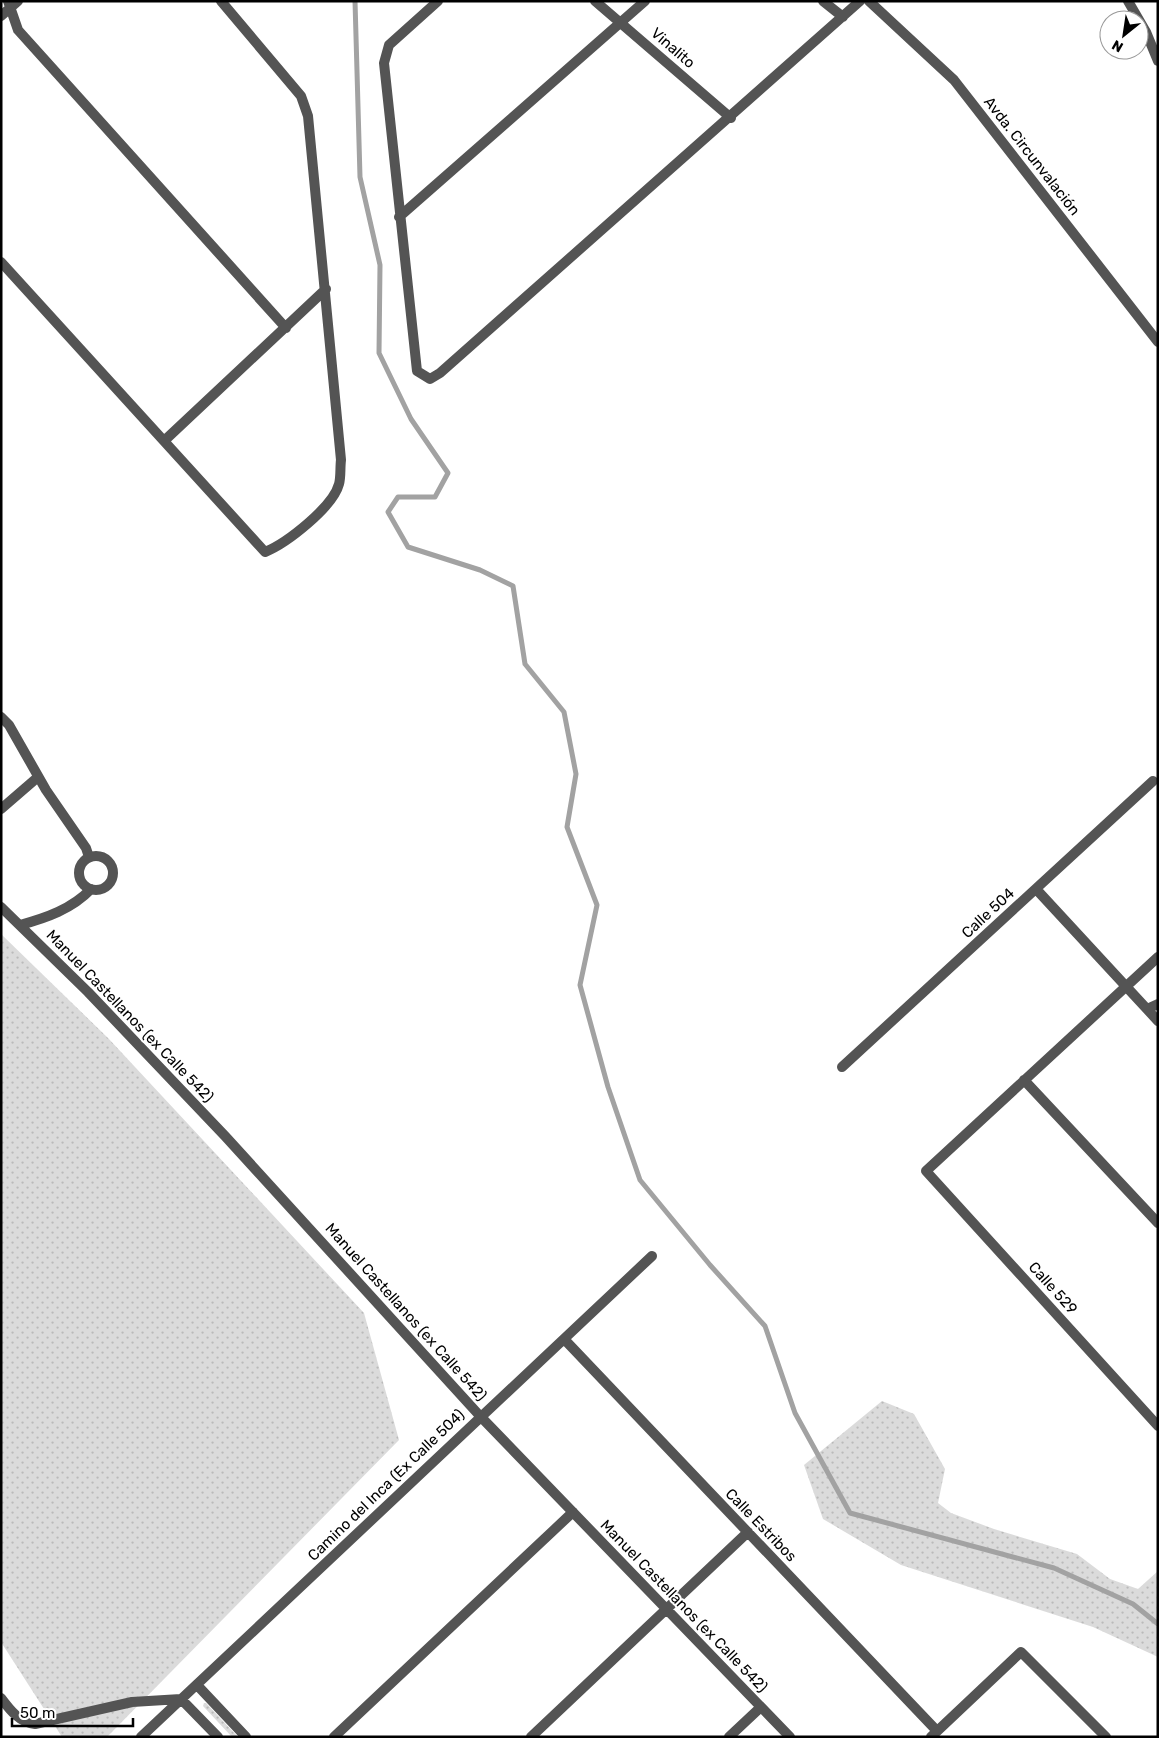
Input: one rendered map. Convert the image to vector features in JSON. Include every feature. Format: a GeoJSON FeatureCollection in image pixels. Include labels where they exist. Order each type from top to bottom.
{"type":"FeatureCollection","features":[{"type":"Feature","properties":{"kind":"street"},"geometry":{"type":"LineString","coordinates":[[1,262],[265,552],[282,545],[330,501],[339,484],[340,460],[326,289],[308,116],[301,96],[221,1]]}},
{"type":"Feature","properties":{"kind":"street"},"geometry":{"type":"LineString","coordinates":[[438,1],[389,45],[384,63],[399,218],[417,371],[430,379],[440,373],[860,1]]}},
{"type":"Feature","properties":{"kind":"street","name":"Vinalito"},"geometry":{"type":"LineString","coordinates":[[595,1],[730,118]]}},
{"type":"Feature","properties":{"kind":"street"},"geometry":{"type":"LineString","coordinates":[[399,218],[645,1]]}},
{"type":"Feature","properties":{"kind":"street"},"geometry":{"type":"LineString","coordinates":[[823,1],[843,17]]}},
{"type":"Feature","properties":{"kind":"street","name":"Avda. Circunvalación"},"geometry":{"type":"LineString","coordinates":[[869,1],[954,80],[1158,342]]}},
{"type":"Feature","properties":{"kind":"street"},"geometry":{"type":"LineString","coordinates":[[1128,1],[1146,32],[1158,61]]}},
{"type":"Feature","properties":{"kind":"street"},"geometry":{"type":"LineString","coordinates":[[12,3],[18,30],[286,328]]}},
{"type":"Feature","properties":{"kind":"street"},"geometry":{"type":"LineString","coordinates":[[1,16],[12,3]]}},
{"type":"Feature","properties":{"kind":"street"},"geometry":{"type":"LineString","coordinates":[[164,441],[326,289]]}},
{"type":"Feature","properties":{"kind":"street"},"geometry":{"type":"LineString","coordinates":[[1,717],[9,725],[38,777],[86,848],[89,857]]}},
{"type":"Feature","properties":{"kind":"street"},"geometry":{"type":"LineString","coordinates":[[1,808],[38,777]]}},
{"type":"Feature","properties":{"kind":"street","name":"Calle 504"},"geometry":{"type":"LineString","coordinates":[[842,1067],[1153,781]]}},
{"type":"Feature","properties":{"kind":"street"},"geometry":{"type":"LineString","coordinates":[[89,857],[105,858],[113,872],[107,886],[102,889],[91,889],[79,877],[81,865],[89,857]]}},
{"type":"Feature","properties":{"kind":"street"},"geometry":{"type":"LineString","coordinates":[[20,925],[37,921],[77,903],[91,889]]}},
{"type":"Feature","properties":{"kind":"street"},"geometry":{"type":"LineString","coordinates":[[1036,889],[1158,1021]]}},
{"type":"Feature","properties":{"kind":"street","name":"Manuel Castellanos (ex Calle 542)"},"geometry":{"type":"LineString","coordinates":[[1,907],[88,992],[225,1136],[480,1416],[790,1737]]}},
{"type":"Feature","properties":{"kind":"street"},"geometry":{"type":"LineString","coordinates":[[1158,957],[1024,1080],[1158,1223]]}},
{"type":"Feature","properties":{"kind":"street"},"geometry":{"type":"LineString","coordinates":[[1147,1009],[1158,1004]]}},
{"type":"Feature","properties":{"kind":"street","name":"Calle 529"},"geometry":{"type":"LineString","coordinates":[[1024,1080],[926,1171],[1158,1426]]}},
{"type":"Feature","properties":{"kind":"street","name":"Camino del Inca (Ex Calle 504)"},"geometry":{"type":"LineString","coordinates":[[140,1737],[652,1256]]}},
{"type":"Feature","properties":{"kind":"street","name":"Calle Estribos"},"geometry":{"type":"LineString","coordinates":[[564,1339],[748,1532],[934,1734]]}},
{"type":"Feature","properties":{"kind":"street"},"geometry":{"type":"LineString","coordinates":[[334,1737],[573,1512]]}},
{"type":"Feature","properties":{"kind":"street"},"geometry":{"type":"LineString","coordinates":[[531,1737],[748,1532]]}},
{"type":"Feature","properties":{"kind":"street"},"geometry":{"type":"LineString","coordinates":[[934,1734],[1021,1652],[1106,1737]]}},
{"type":"Feature","properties":{"kind":"street"},"geometry":{"type":"LineString","coordinates":[[197,1685],[246,1737]]}},
{"type":"Feature","properties":{"kind":"street"},"geometry":{"type":"LineString","coordinates":[[1,1698],[9,1709],[25,1723],[35,1724],[132,1702],[181,1699],[218,1737]]}},
{"type":"Feature","properties":{"kind":"street"},"geometry":{"type":"LineString","coordinates":[[729,1737],[761,1707]]}},
{"type":"Feature","properties":{"kind":"shaded area"},"geometry":{"type":"Polygon","coordinates":[[[1,934],[108,1038],[364,1313],[399,1440],[107,1737],[62,1737],[1,1642],[1,934]]]}},
{"type":"Feature","properties":{"kind":"shaded area"},"geometry":{"type":"Polygon","coordinates":[[[882,1401],[914,1414],[945,1469],[938,1503],[951,1513],[994,1529],[1077,1554],[1110,1579],[1138,1589],[1158,1571],[1158,1657],[1093,1627],[901,1565],[823,1519],[804,1465],[882,1401]]]}},
{"type":"Feature","properties":{"kind":"shaded area"},"geometry":{"type":"Polygon","coordinates":[[[204,1703],[238,1737],[232,1737],[203,1706],[204,1703]]]}},
{"type":"Feature","properties":{"kind":"waterway"},"geometry":{"type":"LineString","coordinates":[[355,1],[360,177],[380,265],[379,353],[411,419],[448,473],[435,497],[398,497],[388,512],[408,547],[480,570],[513,586],[525,664],[564,712],[576,774],[567,827],[597,905],[580,985],[608,1087],[640,1180],[710,1265],[765,1326],[795,1413],[850,1513],[1054,1568],[1133,1604],[1158,1624]]}}]}
